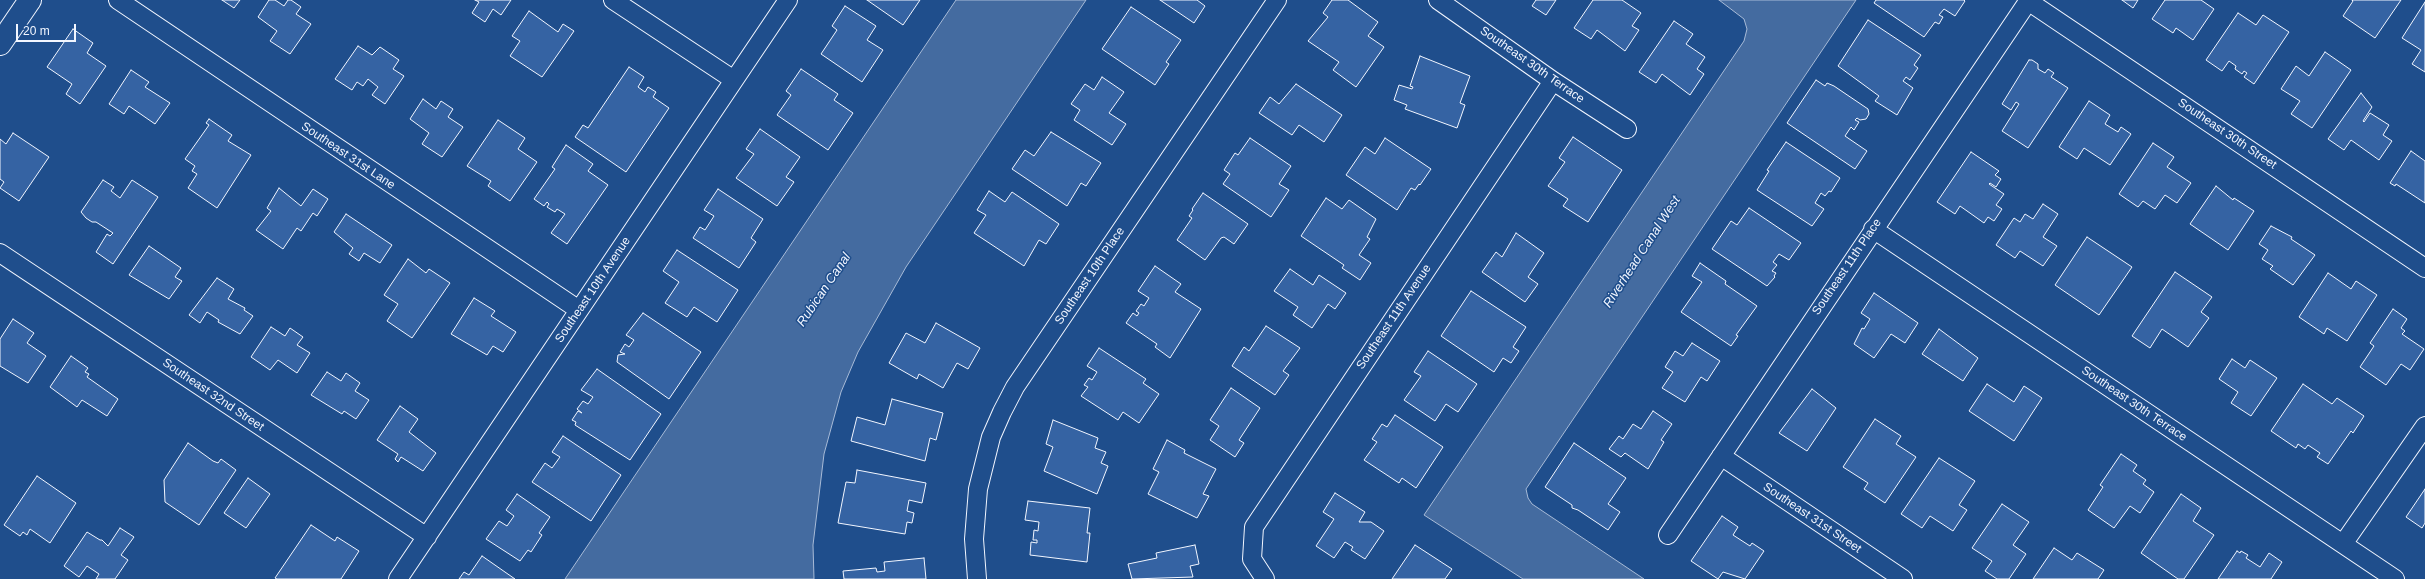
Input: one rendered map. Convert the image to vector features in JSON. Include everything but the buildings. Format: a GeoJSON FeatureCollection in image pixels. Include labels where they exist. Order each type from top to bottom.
{"type":"FeatureCollection","features":[{"type":"Feature","properties":{"kind":"main road"},"geometry":{"type":"LineString","coordinates":[[0,44],[30,0]]}},
{"type":"Feature","properties":{"kind":"street","name":"Southeast 31st Lane"},"geometry":{"type":"LineString","coordinates":[[118,0],[579,310]]}},
{"type":"Feature","properties":{"kind":"street"},"geometry":{"type":"LineString","coordinates":[[613,0],[734,80]]}},
{"type":"Feature","properties":{"kind":"street","name":"Southeast 10th Avenue"},"geometry":{"type":"LineString","coordinates":[[398,579],[788,0]]}},
{"type":"Feature","properties":{"kind":"street","name":"Southeast 10th Place"},"geometry":{"type":"LineString","coordinates":[[977,579],[974,540],[978,489],[992,438],[1002,412],[1015,387],[1277,0]]}},
{"type":"Feature","properties":{"kind":"street","name":"Southeast 30th Terrace"},"geometry":{"type":"LineString","coordinates":[[1438,0],[1553,81],[1627,129]]}},
{"type":"Feature","properties":{"kind":"street","name":"Southeast 11th Place"},"geometry":{"type":"LineString","coordinates":[[1668,535],[1873,229],[2029,1]]}},
{"type":"Feature","properties":{"kind":"street","name":"Southeast 30th Street"},"geometry":{"type":"LineString","coordinates":[[2029,1],[2425,268]]}},
{"type":"Feature","properties":{"kind":"street","name":"Southeast 11th Avenue"},"geometry":{"type":"LineString","coordinates":[[1265,579],[1252,559],[1254,527],[1553,81]]}},
{"type":"Feature","properties":{"kind":"street","name":"Southeast 30th Terrace"},"geometry":{"type":"LineString","coordinates":[[1873,229],[2395,579]]}},
{"type":"Feature","properties":{"kind":"street","name":"Southeast 32nd Street"},"geometry":{"type":"LineString","coordinates":[[0,253],[426,537]]}},
{"type":"Feature","properties":{"kind":"street"},"geometry":{"type":"LineString","coordinates":[[2343,544],[2425,426]]}},
{"type":"Feature","properties":{"kind":"street","name":"Southeast 31st Street"},"geometry":{"type":"LineString","coordinates":[[1721,456],[1903,579]]}},
{"type":"Feature","properties":{"kind":"water","name":"Rubican Canal"},"geometry":{"type":"Polygon","coordinates":[[[956,0],[1086,0],[906,267],[858,352],[841,392],[824,454],[813,545],[814,579],[565,579],[956,0]]]}},
{"type":"Feature","properties":{"kind":"water","name":"Riverhead Canal West"},"geometry":{"type":"Polygon","coordinates":[[[1719,0],[1856,0],[1526,489],[1528,498],[1532,504],[1644,579],[1523,579],[1424,515],[1744,41],[1747,29],[1744,19],[1719,0]]]}}]}
